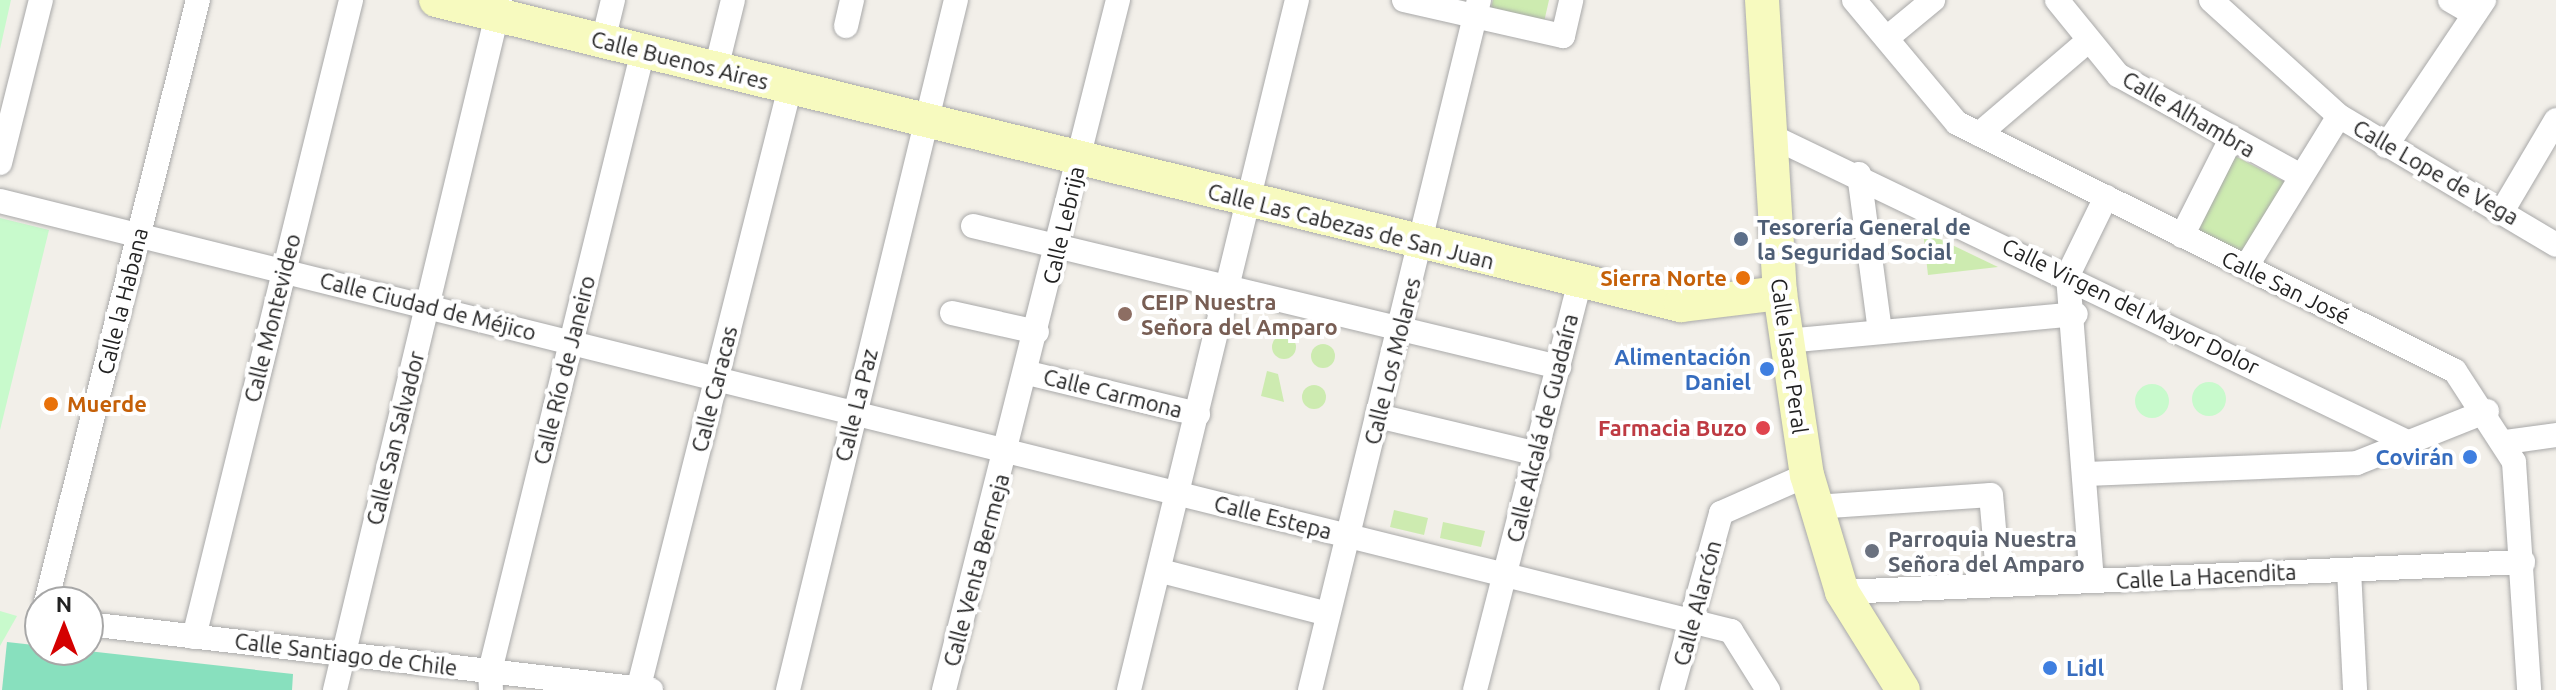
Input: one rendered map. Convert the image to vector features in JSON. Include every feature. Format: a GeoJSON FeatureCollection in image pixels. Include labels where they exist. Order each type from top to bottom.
{"type":"FeatureCollection","features":[{"type":"Feature","properties":{"kind":"street"},"geometry":{"type":"LineString","coordinates":[[0,163],[41,0]]}},
{"type":"Feature","properties":{"kind":"street","name":"Calle la Habana"},"geometry":{"type":"LineString","coordinates":[[50,586],[198,0]]}},
{"type":"Feature","properties":{"kind":"street","name":"Calle Montevideo"},"geometry":{"type":"LineString","coordinates":[[194,637],[351,0]]}},
{"type":"Feature","properties":{"kind":"street","name":"Calle Buenos Aires"},"geometry":{"type":"LineString","coordinates":[[436,0],[499,8],[603,41],[925,121]]}},
{"type":"Feature","properties":{"kind":"street"},"geometry":{"type":"LineString","coordinates":[[603,41],[613,0]]}},
{"type":"Feature","properties":{"kind":"street"},"geometry":{"type":"LineString","coordinates":[[716,69],[733,0]]}},
{"type":"Feature","properties":{"kind":"street"},"geometry":{"type":"LineString","coordinates":[[846,26],[852,0]]}},
{"type":"Feature","properties":{"kind":"street","name":"Calle La Paz"},"geometry":{"type":"LineString","coordinates":[[788,690],[956,0]]}},
{"type":"Feature","properties":{"kind":"street","name":"Calle Lebrija"},"geometry":{"type":"LineString","coordinates":[[1009,451],[1118,0]]}},
{"type":"Feature","properties":{"kind":"street"},"geometry":{"type":"LineString","coordinates":[[1129,690],[1161,571],[1297,0]]}},
{"type":"Feature","properties":{"kind":"street"},"geometry":{"type":"LineString","coordinates":[[1404,0],[1476,8],[1563,36],[1571,0]]}},
{"type":"Feature","properties":{"kind":"street","name":"Calle Isaac Peral"},"geometry":{"type":"LineString","coordinates":[[1762,0],[1780,293],[1811,491],[1842,592],[1903,690]]}},
{"type":"Feature","properties":{"kind":"street","name":"Calle San José"},"geometry":{"type":"LineString","coordinates":[[1854,0],[1957,123],[2455,371],[2487,411],[2506,442],[2523,562],[2529,690]]}},
{"type":"Feature","properties":{"kind":"street"},"geometry":{"type":"LineString","coordinates":[[1887,38],[1933,0]]}},
{"type":"Feature","properties":{"kind":"street","name":"Calle Alhambra"},"geometry":{"type":"LineString","coordinates":[[2057,0],[2118,75],[2230,141],[2301,176]]}},
{"type":"Feature","properties":{"kind":"street","name":"Calle Lope de Vega"},"geometry":{"type":"LineString","coordinates":[[2211,0],[2339,116],[2386,146],[2504,208],[2556,245]]}},
{"type":"Feature","properties":{"kind":"street"},"geometry":{"type":"LineString","coordinates":[[2386,146],[2479,7],[2450,0]]}},
{"type":"Feature","properties":{"kind":"street","name":"Calle San Salvador"},"geometry":{"type":"LineString","coordinates":[[335,690],[499,8]]}},
{"type":"Feature","properties":{"kind":"street","name":"Calle Los Molares"},"geometry":{"type":"LineString","coordinates":[[1310,690],[1401,329],[1476,8]]}},
{"type":"Feature","properties":{"kind":"street"},"geometry":{"type":"LineString","coordinates":[[1979,134],[2088,41]]}},
{"type":"Feature","properties":{"kind":"street","name":"Calle Río de Janeiro"},"geometry":{"type":"LineString","coordinates":[[490,680],[643,51]]}},
{"type":"Feature","properties":{"kind":"street","name":"Calle Caracas"},"geometry":{"type":"LineString","coordinates":[[642,690],[716,378],[790,87]]}},
{"type":"Feature","properties":{"kind":"street"},"geometry":{"type":"LineString","coordinates":[[2246,267],[2339,116]]}},
{"type":"Feature","properties":{"kind":"street"},"geometry":{"type":"LineString","coordinates":[[2504,208],[2556,120]]}},
{"type":"Feature","properties":{"kind":"street","name":"Calle Las Cabezas de San Juan"},"geometry":{"type":"LineString","coordinates":[[925,121],[1681,305],[1780,293]]}},
{"type":"Feature","properties":{"kind":"street","name":"Calle Virgen del Mayor Dolor"},"geometry":{"type":"LineString","coordinates":[[1769,135],[1859,174],[2405,441]]}},
{"type":"Feature","properties":{"kind":"street"},"geometry":{"type":"LineString","coordinates":[[2182,236],[2230,141]]}},
{"type":"Feature","properties":{"kind":"street"},"geometry":{"type":"LineString","coordinates":[[1859,174],[1880,332]]}},
{"type":"Feature","properties":{"kind":"street"},"geometry":{"type":"LineString","coordinates":[[2092,581],[2076,314],[2068,275],[2106,197]]}},
{"type":"Feature","properties":{"kind":"street","name":"Calle Ciudad de Méjico"},"geometry":{"type":"LineString","coordinates":[[0,201],[854,412]]}},
{"type":"Feature","properties":{"kind":"street"},"geometry":{"type":"LineString","coordinates":[[973,226],[1559,367]]}},
{"type":"Feature","properties":{"kind":"street","name":"Calle Alcalá de Guadaíra"},"geometry":{"type":"LineString","coordinates":[[1475,690],[1580,282]]}},
{"type":"Feature","properties":{"kind":"street"},"geometry":{"type":"LineString","coordinates":[[952,313],[1037,332]]}},
{"type":"Feature","properties":{"kind":"street"},"geometry":{"type":"LineString","coordinates":[[1786,341],[2076,314]]}},
{"type":"Feature","properties":{"kind":"street","name":"Calle Carmona"},"geometry":{"type":"LineString","coordinates":[[1028,373],[1198,414]]}},
{"type":"Feature","properties":{"kind":"street"},"geometry":{"type":"LineString","coordinates":[[2086,474],[2357,463],[2405,441],[2487,411]]}},
{"type":"Feature","properties":{"kind":"street","name":"Calle Estepa"},"geometry":{"type":"LineString","coordinates":[[854,412],[1731,631],[1768,690]]}},
{"type":"Feature","properties":{"kind":"street"},"geometry":{"type":"LineString","coordinates":[[1378,416],[1538,454]]}},
{"type":"Feature","properties":{"kind":"street"},"geometry":{"type":"LineString","coordinates":[[2506,442],[2556,435]]}},
{"type":"Feature","properties":{"kind":"street","name":"Calle Venta Bermeja"},"geometry":{"type":"LineString","coordinates":[[944,690],[1009,451]]}},
{"type":"Feature","properties":{"kind":"street"},"geometry":{"type":"LineString","coordinates":[[1811,491],[1991,495],[1999,585]]}},
{"type":"Feature","properties":{"kind":"street","name":"Calle Alarcón"},"geometry":{"type":"LineString","coordinates":[[1672,690],[1721,513],[1811,491]]}},
{"type":"Feature","properties":{"kind":"street","name":"Calle La Hacendita"},"geometry":{"type":"LineString","coordinates":[[1842,592],[2523,562]]}},
{"type":"Feature","properties":{"kind":"street"},"geometry":{"type":"LineString","coordinates":[[2349,570],[2355,690]]}},
{"type":"Feature","properties":{"kind":"street"},"geometry":{"type":"LineString","coordinates":[[1161,571],[1328,614]]}},
{"type":"Feature","properties":{"kind":"street","name":"Calle Santiago de Chile"},"geometry":{"type":"LineString","coordinates":[[104,626],[344,654],[490,680],[642,690]]}},
{"type":"Feature","properties":{"kind":"green space"},"geometry":{"type":"Polygon","coordinates":[[[0,0],[11,0],[0,49],[0,0]]]}},
{"type":"Feature","properties":{"kind":"green space"},"geometry":{"type":"Polygon","coordinates":[[[1493,0],[1549,0],[1544,22],[1491,8],[1493,0]]]}},
{"type":"Feature","properties":{"kind":"green space"},"geometry":{"type":"Polygon","coordinates":[[[2233,155],[2285,182],[2246,257],[2194,230],[2233,155]]]}},
{"type":"Feature","properties":{"kind":"green space"},"geometry":{"type":"Polygon","coordinates":[[[0,218],[49,230],[0,430],[0,218]]]}},
{"type":"Feature","properties":{"kind":"green space"},"geometry":{"type":"Polygon","coordinates":[[[1923,231],[1998,267],[1928,275],[1923,231]]]}},
{"type":"Feature","properties":{"kind":"green space"},"geometry":{"type":"Polygon","coordinates":[[[1284,335],[1293,338],[1296,347],[1293,356],[1284,359],[1275,356],[1272,347],[1275,338],[1284,335]]]}},
{"type":"Feature","properties":{"kind":"green space"},"geometry":{"type":"Polygon","coordinates":[[[1323,344],[1332,347],[1335,356],[1332,365],[1323,368],[1314,365],[1311,356],[1314,347],[1323,344]]]}},
{"type":"Feature","properties":{"kind":"green space"},"geometry":{"type":"Polygon","coordinates":[[[1267,371],[1278,374],[1284,402],[1261,396],[1267,371]]]}},
{"type":"Feature","properties":{"kind":"green space"},"geometry":{"type":"Polygon","coordinates":[[[2209,382],[2221,387],[2226,399],[2221,411],[2209,416],[2197,411],[2192,399],[2197,387],[2209,382]]]}},
{"type":"Feature","properties":{"kind":"green space"},"geometry":{"type":"Polygon","coordinates":[[[2152,384],[2164,389],[2169,401],[2164,413],[2152,418],[2140,413],[2135,401],[2140,389],[2152,384]]]}},
{"type":"Feature","properties":{"kind":"green space"},"geometry":{"type":"Polygon","coordinates":[[[1314,385],[1323,388],[1326,397],[1323,406],[1314,409],[1305,406],[1302,397],[1305,388],[1314,385]]]}},
{"type":"Feature","properties":{"kind":"green space"},"geometry":{"type":"Polygon","coordinates":[[[1394,510],[1428,518],[1424,535],[1390,527],[1394,510]]]}},
{"type":"Feature","properties":{"kind":"green space"},"geometry":{"type":"Polygon","coordinates":[[[1443,522],[1485,531],[1481,547],[1440,538],[1443,522]]]}},
{"type":"Feature","properties":{"kind":"green space"},"geometry":{"type":"Polygon","coordinates":[[[0,611],[17,616],[0,646],[0,611]]]}},
{"type":"Feature","properties":{"kind":"green space"},"geometry":{"type":"Polygon","coordinates":[[[7,642],[24,644],[24,666],[104,666],[104,653],[293,674],[292,690],[2,690],[7,642]]]}},
{"type":"Feature","properties":{"kind":"place","name":"Tesorería General de la Seguridad Social"},"geometry":{"type":"Point","coordinates":[1741,239]}},
{"type":"Feature","properties":{"kind":"place","name":"Sierra Norte"},"geometry":{"type":"Point","coordinates":[1743,278]}},
{"type":"Feature","properties":{"kind":"place","name":"CEIP Nuestra Señora del Amparo"},"geometry":{"type":"Point","coordinates":[1125,314]}},
{"type":"Feature","properties":{"kind":"place","name":"Alimentación Daniel"},"geometry":{"type":"Point","coordinates":[1767,369]}},
{"type":"Feature","properties":{"kind":"place","name":"Muerde"},"geometry":{"type":"Point","coordinates":[51,404]}},
{"type":"Feature","properties":{"kind":"place","name":"Farmacia Buzo"},"geometry":{"type":"Point","coordinates":[1763,428]}},
{"type":"Feature","properties":{"kind":"place","name":"Covirán"},"geometry":{"type":"Point","coordinates":[2470,457]}},
{"type":"Feature","properties":{"kind":"place","name":"Parroquia Nuestra Señora del Amparo"},"geometry":{"type":"Point","coordinates":[1872,551]}},
{"type":"Feature","properties":{"kind":"place","name":"Lidl"},"geometry":{"type":"Point","coordinates":[2050,668]}}]}
